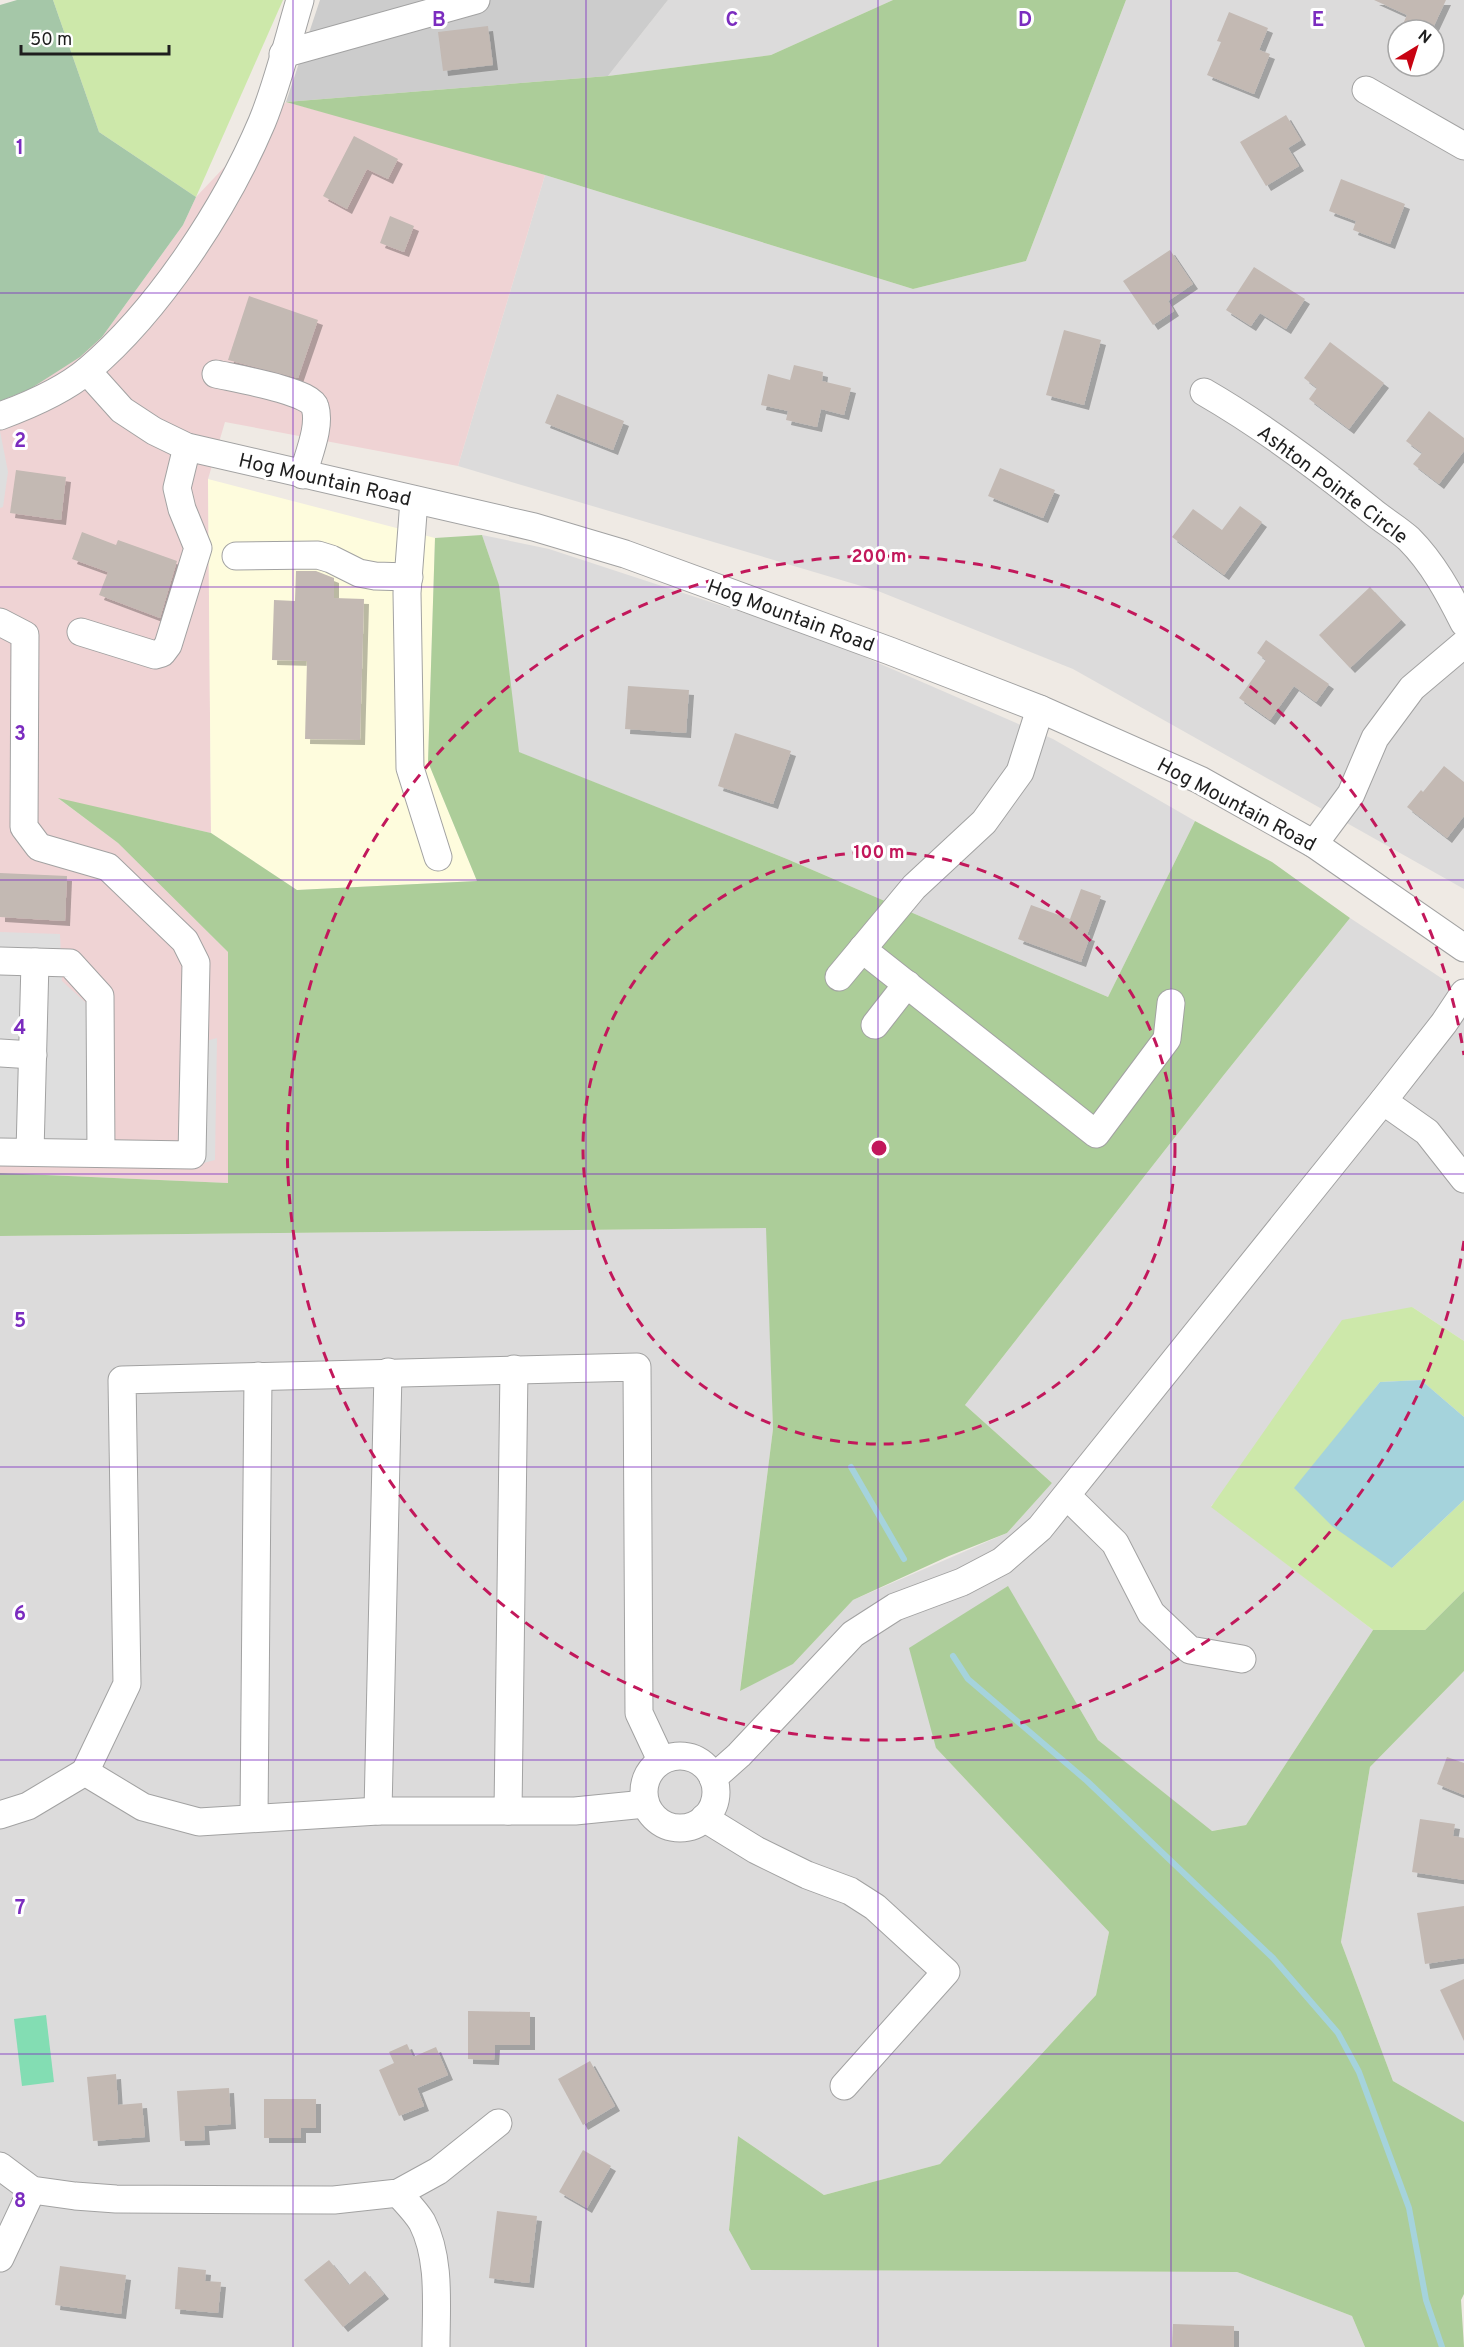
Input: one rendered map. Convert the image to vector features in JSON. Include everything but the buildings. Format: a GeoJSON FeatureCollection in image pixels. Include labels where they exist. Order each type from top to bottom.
{"type":"FeatureCollection","features":[{"type":"Feature","properties":{"kind":"street"},"geometry":{"type":"LineString","coordinates":[[0,417],[45,397],[87,371],[122,338],[162,290],[203,233],[226,195],[262,120],[300,0]]}},
{"type":"Feature","properties":{"kind":"street"},"geometry":{"type":"LineString","coordinates":[[283,54],[476,0]]}},
{"type":"Feature","properties":{"kind":"street"},"geometry":{"type":"LineString","coordinates":[[1366,90],[1464,146]]}},
{"type":"Feature","properties":{"kind":"street","name":"Hog Mountain Road"},"geometry":{"type":"LineString","coordinates":[[87,371],[122,410],[154,431],[187,447],[534,527],[625,554],[1041,709],[1200,780],[1314,844],[1464,948]]}},
{"type":"Feature","properties":{"kind":"street"},"geometry":{"type":"LineString","coordinates":[[216,374],[283,390],[311,400],[315,406],[315,427],[303,475]]}},
{"type":"Feature","properties":{"kind":"street","name":"Ashton Pointe Circle"},"geometry":{"type":"LineString","coordinates":[[1204,392],[1267,432],[1340,485],[1408,539],[1445,586],[1464,623]]}},
{"type":"Feature","properties":{"kind":"street"},"geometry":{"type":"LineString","coordinates":[[81,632],[155,655],[162,653],[168,645],[198,548],[182,509],[177,488],[187,447]]}},
{"type":"Feature","properties":{"kind":"street"},"geometry":{"type":"LineString","coordinates":[[414,500],[409,577],[410,768],[438,857]]}},
{"type":"Feature","properties":{"kind":"street"},"geometry":{"type":"LineString","coordinates":[[236,556],[318,555],[359,573],[409,577]]}},
{"type":"Feature","properties":{"kind":"street"},"geometry":{"type":"LineString","coordinates":[[0,622],[25,635],[24,827],[39,847],[108,867],[185,941],[196,963],[192,1155],[0,1152]]}},
{"type":"Feature","properties":{"kind":"street"},"geometry":{"type":"LineString","coordinates":[[1314,844],[1351,794],[1374,738],[1412,688],[1464,644]]}},
{"type":"Feature","properties":{"kind":"street"},"geometry":{"type":"LineString","coordinates":[[839,976],[914,887],[984,822],[1020,772],[1041,709]]}},
{"type":"Feature","properties":{"kind":"street"},"geometry":{"type":"LineString","coordinates":[[862,949],[1096,1134],[1167,1039],[1171,1003]]}},
{"type":"Feature","properties":{"kind":"street"},"geometry":{"type":"LineString","coordinates":[[0,961],[70,963],[100,996],[100,1154]]}},
{"type":"Feature","properties":{"kind":"street"},"geometry":{"type":"LineString","coordinates":[[30,1152],[35,962]]}},
{"type":"Feature","properties":{"kind":"street"},"geometry":{"type":"LineString","coordinates":[[875,1025],[907,984]]}},
{"type":"Feature","properties":{"kind":"street"},"geometry":{"type":"LineString","coordinates":[[713,1778],[739,1755],[853,1634],[895,1607],[962,1582],[1002,1562],[1040,1528],[1383,1101],[1444,1023],[1464,993]]}},
{"type":"Feature","properties":{"kind":"street"},"geometry":{"type":"LineString","coordinates":[[0,1053],[33,1055]]}},
{"type":"Feature","properties":{"kind":"street"},"geometry":{"type":"LineString","coordinates":[[1383,1101],[1427,1132],[1464,1179]]}},
{"type":"Feature","properties":{"kind":"street"},"geometry":{"type":"LineString","coordinates":[[0,1815],[28,1806],[85,1772],[127,1684],[122,1380],[637,1367],[639,1713],[661,1760]]}},
{"type":"Feature","properties":{"kind":"street"},"geometry":{"type":"LineString","coordinates":[[508,1811],[514,1369]]}},
{"type":"Feature","properties":{"kind":"street"},"geometry":{"type":"LineString","coordinates":[[378,1811],[388,1372]]}},
{"type":"Feature","properties":{"kind":"street"},"geometry":{"type":"LineString","coordinates":[[254,1818],[258,1376]]}},
{"type":"Feature","properties":{"kind":"street"},"geometry":{"type":"LineString","coordinates":[[1067,1496],[1115,1543],[1151,1613],[1190,1650],[1242,1659]]}},
{"type":"Feature","properties":{"kind":"street"},"geometry":{"type":"LineString","coordinates":[[677,1755],[689,1756],[709,1770],[713,1778],[716,1792],[714,1804],[704,1818],[689,1827],[677,1828],[665,1825],[655,1819],[645,1804],[643,1786],[647,1774],[661,1760],[677,1755]]}},
{"type":"Feature","properties":{"kind":"street"},"geometry":{"type":"LineString","coordinates":[[85,1772],[143,1807],[199,1822],[378,1811],[575,1812],[645,1804]]}},
{"type":"Feature","properties":{"kind":"street"},"geometry":{"type":"LineString","coordinates":[[704,1818],[756,1850],[797,1870],[850,1891],[875,1907],[945,1972],[844,2086]]}},
{"type":"Feature","properties":{"kind":"street"},"geometry":{"type":"LineString","coordinates":[[0,2166],[32,2190],[116,2199],[299,2201],[398,2193],[438,2171],[498,2123]]}},
{"type":"Feature","properties":{"kind":"street"},"geometry":{"type":"LineString","coordinates":[[0,2258],[32,2190]]}},
{"type":"Feature","properties":{"kind":"street"},"geometry":{"type":"LineString","coordinates":[[398,2193],[421,2221],[433,2252],[436,2288],[436,2347]]}},
{"type":"Feature","properties":{"kind":"shaded area"},"geometry":{"type":"Polygon","coordinates":[[[320,0],[668,0],[608,76],[286,102],[320,0]]]}},
{"type":"Feature","properties":{"kind":"shaded area"},"geometry":{"type":"Polygon","coordinates":[[[668,0],[893,0],[771,55],[608,76],[668,0]]]}},
{"type":"Feature","properties":{"kind":"shaded area"},"geometry":{"type":"Polygon","coordinates":[[[1126,0],[1464,0],[1464,889],[1073,669],[878,591],[458,466],[545,175],[913,289],[1026,261],[1126,0]]]}},
{"type":"Feature","properties":{"kind":"shaded area"},"geometry":{"type":"Polygon","coordinates":[[[286,102],[469,151],[545,175],[458,466],[225,422],[208,479],[211,833],[59,799],[118,843],[228,952],[228,1183],[0,1173],[0,400],[102,337],[183,225],[196,197],[286,102]]]}},
{"type":"Feature","properties":{"kind":"shaded area"},"geometry":{"type":"Polygon","coordinates":[[[0,431],[8,472],[3,507],[0,508],[0,431]]]}},
{"type":"Feature","properties":{"kind":"shaded area"},"geometry":{"type":"Polygon","coordinates":[[[208,479],[435,538],[428,762],[477,881],[297,890],[211,833],[208,479]]]}},
{"type":"Feature","properties":{"kind":"shaded area"},"geometry":{"type":"Polygon","coordinates":[[[482,535],[549,549],[823,639],[1053,739],[1195,821],[1108,997],[787,859],[518,752],[499,586],[482,535]]]}},
{"type":"Feature","properties":{"kind":"shaded area"},"geometry":{"type":"Polygon","coordinates":[[[1350,918],[1464,993],[1464,1341],[1412,1307],[1211,1506],[1373,1630],[1246,1825],[1211,1831],[1098,1740],[1008,1587],[936,1748],[1109,1932],[1096,1995],[940,2164],[824,2195],[738,2136],[729,2230],[752,2270],[1237,2272],[1352,2316],[1365,2347],[0,2347],[0,1236],[767,1228],[773,1429],[740,1690],[793,1664],[853,1600],[1007,1533],[1052,1483],[965,1405],[1350,918]]]}},
{"type":"Feature","properties":{"kind":"shaded area"},"geometry":{"type":"Polygon","coordinates":[[[0,932],[60,934],[62,981],[96,1012],[93,1143],[0,1139],[0,932]]]}},
{"type":"Feature","properties":{"kind":"shaded area"},"geometry":{"type":"Polygon","coordinates":[[[217,1038],[215,1160],[196,1165],[202,1042],[217,1038]]]}},
{"type":"Feature","properties":{"kind":"shaded area"},"geometry":{"type":"Polygon","coordinates":[[[1464,1671],[1464,2122],[1393,2081],[1341,1942],[1370,1767],[1464,1671]]]}},
{"type":"Feature","properties":{"kind":"green space"},"geometry":{"type":"Polygon","coordinates":[[[17,0],[53,0],[99,132],[196,197],[183,225],[102,337],[80,357],[30,389],[0,401],[0,5],[17,0]]]}},
{"type":"Feature","properties":{"kind":"green space"},"geometry":{"type":"Polygon","coordinates":[[[53,0],[283,0],[196,197],[99,132],[53,0]]]}},
{"type":"Feature","properties":{"kind":"green space"},"geometry":{"type":"Polygon","coordinates":[[[893,0],[1126,0],[1026,261],[913,289],[545,175],[286,102],[608,76],[771,55],[893,0]]]}},
{"type":"Feature","properties":{"kind":"green space"},"geometry":{"type":"Polygon","coordinates":[[[482,535],[499,585],[519,752],[787,859],[1108,997],[1195,821],[1272,862],[1350,918],[965,1405],[1052,1483],[1007,1533],[949,1556],[853,1600],[793,1664],[740,1691],[773,1429],[766,1228],[0,1236],[0,1173],[228,1183],[228,952],[118,843],[58,798],[211,833],[297,890],[477,881],[428,762],[435,538],[482,535]]]}},
{"type":"Feature","properties":{"kind":"green space"},"geometry":{"type":"Polygon","coordinates":[[[1412,1307],[1464,1341],[1464,1417],[1421,1380],[1380,1382],[1343,1429],[1392,1568],[1464,1500],[1464,1591],[1425,1630],[1373,1630],[1211,1507],[1342,1320],[1412,1307]]]}},
{"type":"Feature","properties":{"kind":"green space"},"geometry":{"type":"Polygon","coordinates":[[[1008,1586],[1098,1740],[1212,1831],[1246,1825],[1373,1630],[1425,1630],[1464,1591],[1464,1671],[1370,1767],[1341,1942],[1393,2081],[1464,2122],[1464,2294],[1461,2300],[1464,2347],[1365,2347],[1352,2316],[1237,2272],[751,2270],[729,2230],[738,2136],[824,2195],[940,2164],[1096,1995],[1109,1932],[936,1748],[909,1648],[1008,1586]]]}},
{"type":"Feature","properties":{"kind":"green space"},"geometry":{"type":"Polygon","coordinates":[[[46,2015],[54,2082],[22,2086],[14,2019],[46,2015]]]}},
{"type":"Feature","properties":{"kind":"water"},"geometry":{"type":"Polygon","coordinates":[[[1421,1380],[1464,1417],[1464,1500],[1392,1568],[1332,1526],[1294,1488],[1380,1382],[1421,1380]]]}},
{"type":"Feature","properties":{"kind":"waterway"},"geometry":{"type":"LineString","coordinates":[[851,1467],[904,1559]]}},
{"type":"Feature","properties":{"kind":"waterway"},"geometry":{"type":"LineString","coordinates":[[953,1656],[968,1679],[1087,1781],[1273,1958],[1338,2033],[1359,2072],[1409,2208],[1426,2300],[1442,2347]]}}]}
